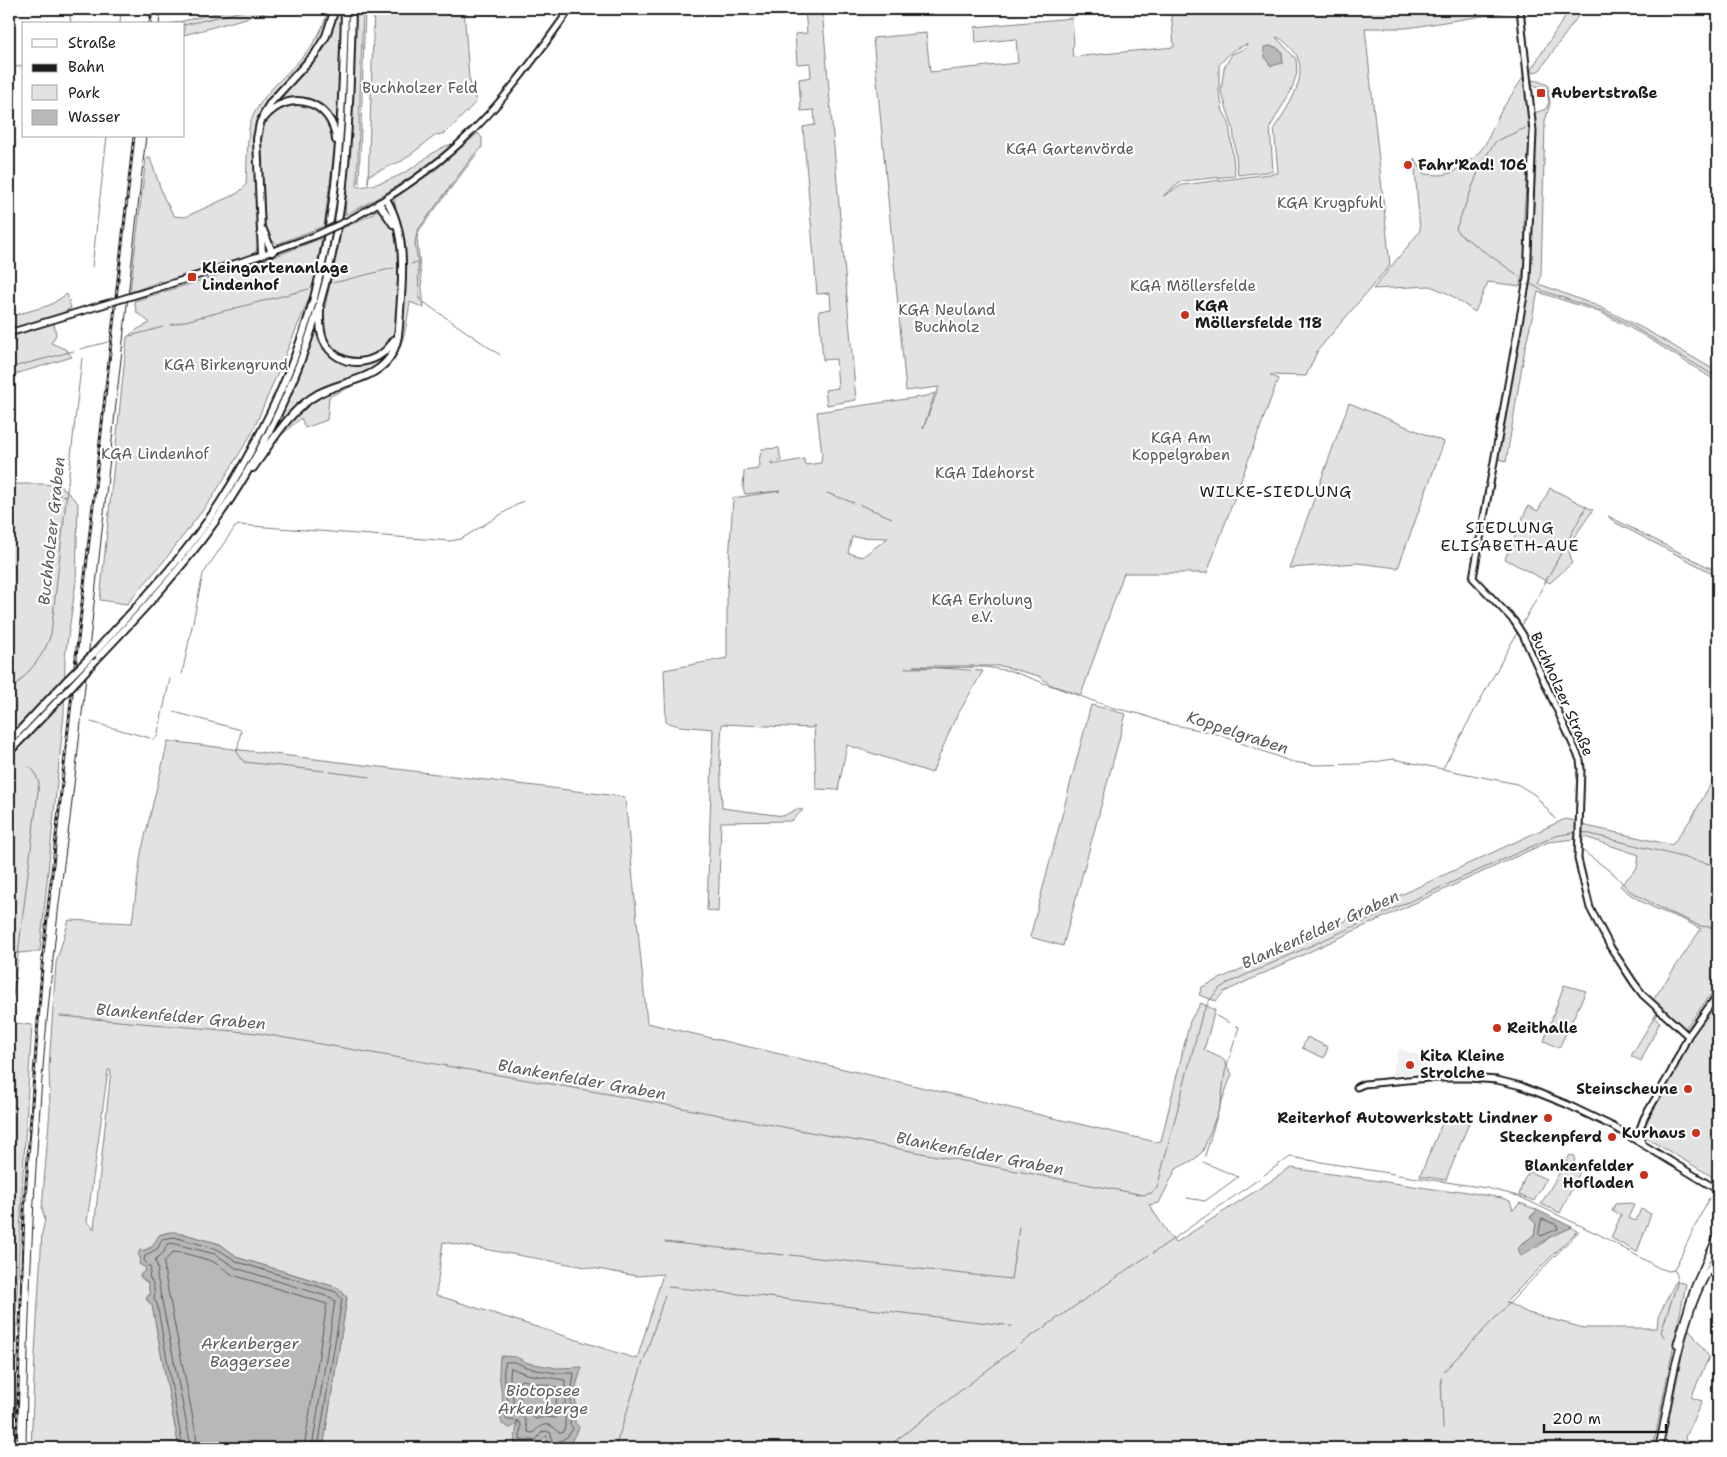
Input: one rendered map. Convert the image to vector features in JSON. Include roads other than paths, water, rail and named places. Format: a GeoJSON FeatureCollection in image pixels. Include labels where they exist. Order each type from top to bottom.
{"type":"FeatureCollection","features":[{"type":"Feature","properties":{"kind":"highway"},"geometry":{"type":"LineString","coordinates":[[262,255],[257,150],[260,123],[271,102],[315,54],[326,36],[336,9]]}},
{"type":"Feature","properties":{"kind":"highway"},"geometry":{"type":"LineString","coordinates":[[9,742],[93,654],[167,572],[219,504],[248,456],[275,403],[297,350],[314,298],[327,242],[338,159],[344,65],[345,9]]}},
{"type":"Feature","properties":{"kind":"highway"},"geometry":{"type":"LineString","coordinates":[[9,752],[172,577],[200,543],[253,462],[274,421],[302,358],[320,302],[336,235],[345,170],[352,9]]}},
{"type":"Feature","properties":{"kind":"highway"},"geometry":{"type":"LineString","coordinates":[[260,123],[273,109],[285,103],[300,101],[311,104],[330,118],[336,133],[338,159]]}},
{"type":"Feature","properties":{"kind":"highway"},"geometry":{"type":"LineString","coordinates":[[227,503],[298,409],[318,394],[376,370],[386,362],[398,340],[403,260],[391,208],[386,199]]}},
{"type":"Feature","properties":{"kind":"highway"},"geometry":{"type":"LineString","coordinates":[[379,203],[392,221],[399,239]]}},
{"type":"Feature","properties":{"kind":"highway"},"geometry":{"type":"LineString","coordinates":[[262,225],[272,252]]}},
{"type":"Feature","properties":{"kind":"highway"},"geometry":{"type":"LineString","coordinates":[[320,302],[320,325],[323,338],[332,351],[346,360],[361,362],[378,357],[391,346],[399,326]]}},
{"type":"Feature","properties":{"kind":"main road"},"geometry":{"type":"LineString","coordinates":[[1659,1448],[1672,1381],[1676,1346],[1701,1270],[1718,1235]]}},
{"type":"Feature","properties":{"kind":"main road"},"geometry":{"type":"LineString","coordinates":[[1672,1381],[1694,1302],[1718,1252]]}},
{"type":"Feature","properties":{"kind":"street"},"geometry":{"type":"LineString","coordinates":[[9,334],[272,252],[351,219],[386,199],[429,169],[473,130],[515,83],[570,9]]}},
{"type":"Feature","properties":{"kind":"street","name":"Buchholzer Straße"},"geometry":{"type":"LineString","coordinates":[[1520,9],[1532,131],[1527,279],[1473,578],[1514,622],[1523,635],[1580,760],[1578,859],[1590,908],[1629,977],[1643,995],[1688,1036]]}},
{"type":"Feature","properties":{"kind":"street"},"geometry":{"type":"LineString","coordinates":[[1642,1144],[1640,1129],[1644,1118],[1671,1072],[1688,1036],[1718,994]]}},
{"type":"Feature","properties":{"kind":"street"},"geometry":{"type":"LineString","coordinates":[[1357,1087],[1364,1084],[1429,1078],[1497,1080],[1540,1093],[1628,1134],[1718,1190]]}},
{"type":"Feature","properties":{"kind":"street"},"geometry":{"type":"LineString","coordinates":[[1628,1134],[1640,1129]]}},
{"type":"Feature","properties":{"kind":"water"},"geometry":{"type":"Polygon","coordinates":[[[1264,47],[1276,47],[1282,52],[1283,63],[1271,66],[1269,64],[1265,57],[1264,47]]]}},
{"type":"Feature","properties":{"kind":"water"},"geometry":{"type":"Polygon","coordinates":[[[1537,1210],[1572,1227],[1550,1237],[1521,1256],[1518,1249],[1534,1235],[1536,1224],[1530,1218],[1537,1210]]]}},
{"type":"Feature","properties":{"kind":"water","name":"Arkenberger Baggersee"},"geometry":{"type":"Polygon","coordinates":[[[170,1232],[220,1244],[239,1258],[339,1288],[347,1298],[323,1448],[179,1448],[152,1305],[146,1297],[150,1295],[148,1283],[140,1275],[146,1270],[145,1267],[139,1264],[140,1257],[138,1255],[140,1250],[150,1248],[159,1235],[170,1232]]]}},
{"type":"Feature","properties":{"kind":"water","name":"Biotopsee Arkenberge"},"geometry":{"type":"Polygon","coordinates":[[[500,1357],[516,1357],[528,1363],[557,1368],[582,1367],[576,1386],[575,1423],[579,1427],[572,1441],[558,1448],[546,1448],[547,1435],[542,1441],[541,1448],[536,1448],[530,1444],[520,1446],[514,1443],[518,1420],[516,1425],[510,1428],[502,1424],[500,1415],[503,1403],[499,1373],[500,1357]]]}},
{"type":"Feature","properties":{"kind":"waterway"},"geometry":{"type":"LineString","coordinates":[[69,9],[71,22]]}},
{"type":"Feature","properties":{"kind":"waterway","name":"Buchholzer Graben"},"geometry":{"type":"LineString","coordinates":[[120,22],[121,9]]}},
{"type":"Feature","properties":{"kind":"waterway"},"geometry":{"type":"LineString","coordinates":[[185,25],[251,9]]}},
{"type":"Feature","properties":{"kind":"waterway"},"geometry":{"type":"LineString","coordinates":[[359,183],[365,9]]}},
{"type":"Feature","properties":{"kind":"waterway"},"geometry":{"type":"LineString","coordinates":[[9,69],[22,66]]}},
{"type":"Feature","properties":{"kind":"waterway"},"geometry":{"type":"LineString","coordinates":[[1522,278],[1458,233],[1456,229],[1482,162],[1496,141],[1528,127]]}},
{"type":"Feature","properties":{"kind":"waterway","name":"Buchholzer Graben"},"geometry":{"type":"LineString","coordinates":[[92,267],[107,138]]}},
{"type":"Feature","properties":{"kind":"waterway"},"geometry":{"type":"LineString","coordinates":[[476,152],[417,231],[415,244],[418,262],[419,299],[500,355]]}},
{"type":"Feature","properties":{"kind":"waterway"},"geometry":{"type":"LineString","coordinates":[[411,264],[417,262]]}},
{"type":"Feature","properties":{"kind":"waterway"},"geometry":{"type":"LineString","coordinates":[[333,283],[394,268]]}},
{"type":"Feature","properties":{"kind":"waterway"},"geometry":{"type":"LineString","coordinates":[[1531,284],[1543,291],[1602,311],[1632,326],[1718,378]]}},
{"type":"Feature","properties":{"kind":"waterway"},"geometry":{"type":"LineString","coordinates":[[170,325],[309,289]]}},
{"type":"Feature","properties":{"kind":"waterway"},"geometry":{"type":"LineString","coordinates":[[130,336],[163,327]]}},
{"type":"Feature","properties":{"kind":"waterway"},"geometry":{"type":"LineString","coordinates":[[80,349],[108,342]]}},
{"type":"Feature","properties":{"kind":"waterway"},"geometry":{"type":"LineString","coordinates":[[9,368],[74,351]]}},
{"type":"Feature","properties":{"kind":"waterway","name":"Buchholzer Graben"},"geometry":{"type":"LineString","coordinates":[[9,693],[44,651],[51,634],[82,358]]}},
{"type":"Feature","properties":{"kind":"waterway"},"geometry":{"type":"LineString","coordinates":[[827,493],[854,503]]}},
{"type":"Feature","properties":{"kind":"waterway","name":"Buchholzer Graben"},"geometry":{"type":"LineString","coordinates":[[59,495],[67,496]]}},
{"type":"Feature","properties":{"kind":"waterway"},"geometry":{"type":"LineString","coordinates":[[182,674],[203,574],[235,527],[239,525],[450,541],[461,539],[523,501]]}},
{"type":"Feature","properties":{"kind":"waterway"},"geometry":{"type":"LineString","coordinates":[[860,505],[892,518]]}},
{"type":"Feature","properties":{"kind":"waterway"},"geometry":{"type":"LineString","coordinates":[[1522,625],[1586,507]]}},
{"type":"Feature","properties":{"kind":"waterway"},"geometry":{"type":"LineString","coordinates":[[1442,770],[1517,633]]}},
{"type":"Feature","properties":{"kind":"waterway","name":"Koppelgraben"},"geometry":{"type":"LineString","coordinates":[[905,668],[985,667],[1011,671],[1110,707],[1140,714],[1165,723],[1214,733],[1292,762],[1316,765],[1361,764],[1393,759],[1517,784],[1535,795],[1555,819]]}},
{"type":"Feature","properties":{"kind":"waterway"},"geometry":{"type":"LineString","coordinates":[[153,739],[157,737],[170,679]]}},
{"type":"Feature","properties":{"kind":"waterway"},"geometry":{"type":"LineString","coordinates":[[174,712],[241,730],[237,752],[244,762],[324,771]]}},
{"type":"Feature","properties":{"kind":"waterway"},"geometry":{"type":"LineString","coordinates":[[91,722],[150,738]]}},
{"type":"Feature","properties":{"kind":"waterway","name":"Buchholzer Graben"},"geometry":{"type":"LineString","coordinates":[[13,996],[39,783],[34,771],[30,767]]}},
{"type":"Feature","properties":{"kind":"waterway"},"geometry":{"type":"LineString","coordinates":[[330,772],[370,777]]}},
{"type":"Feature","properties":{"kind":"waterway","name":"Blankenfelder Graben"},"geometry":{"type":"LineString","coordinates":[[60,1016],[257,1033],[608,1094],[1144,1195],[1151,1193],[1157,1188],[1202,1015],[1209,1001],[1220,988],[1555,836],[1578,832]]}},
{"type":"Feature","properties":{"kind":"waterway","name":"Blankenfelder Graben"},"geometry":{"type":"LineString","coordinates":[[1582,832],[1718,866]]}},
{"type":"Feature","properties":{"kind":"waterway"},"geometry":{"type":"LineString","coordinates":[[1583,851],[1614,874],[1630,891],[1668,912],[1700,926],[1718,928]]}},
{"type":"Feature","properties":{"kind":"waterway"},"geometry":{"type":"LineString","coordinates":[[1684,1028],[1687,1029],[1718,988]]}},
{"type":"Feature","properties":{"kind":"waterway","name":"Blankenfelder Graben"},"geometry":{"type":"LineString","coordinates":[[9,1012],[11,1012],[11,1005]]}},
{"type":"Feature","properties":{"kind":"waterway"},"geometry":{"type":"LineString","coordinates":[[1216,1016],[1230,1023]]}},
{"type":"Feature","properties":{"kind":"waterway"},"geometry":{"type":"LineString","coordinates":[[1205,1156],[1221,1102],[1225,1072],[1239,1027],[1236,1026]]}},
{"type":"Feature","properties":{"kind":"waterway"},"geometry":{"type":"LineString","coordinates":[[1283,1162],[1290,1157],[1394,1174]]}},
{"type":"Feature","properties":{"kind":"waterway"},"geometry":{"type":"LineString","coordinates":[[1187,1198],[1205,1201],[1238,1177],[1203,1162]]}},
{"type":"Feature","properties":{"kind":"waterway"},"geometry":{"type":"LineString","coordinates":[[1264,1175],[1281,1163]]}},
{"type":"Feature","properties":{"kind":"waterway"},"geometry":{"type":"LineString","coordinates":[[1398,1175],[1487,1188],[1518,1196],[1600,1235],[1659,1268],[1669,1271],[1674,1270],[1709,1198]]}},
{"type":"Feature","properties":{"kind":"waterway"},"geometry":{"type":"LineString","coordinates":[[1153,1253],[1259,1179]]}},
{"type":"Feature","properties":{"kind":"waterway"},"geometry":{"type":"LineString","coordinates":[[790,1255],[1011,1279],[1019,1227]]}},
{"type":"Feature","properties":{"kind":"waterway"},"geometry":{"type":"LineString","coordinates":[[1444,1371],[1579,1231]]}},
{"type":"Feature","properties":{"kind":"waterway"},"geometry":{"type":"LineString","coordinates":[[665,1242],[784,1255]]}},
{"type":"Feature","properties":{"kind":"waterway"},"geometry":{"type":"LineString","coordinates":[[1020,1344],[1149,1255]]}},
{"type":"Feature","properties":{"kind":"waterway"},"geometry":{"type":"LineString","coordinates":[[1664,1337],[1661,1332],[1677,1284],[1677,1275],[1674,1270]]}},
{"type":"Feature","properties":{"kind":"waterway"},"geometry":{"type":"LineString","coordinates":[[668,1287],[1005,1325]]}},
{"type":"Feature","properties":{"kind":"waterway"},"geometry":{"type":"LineString","coordinates":[[644,1360],[665,1295]]}},
{"type":"Feature","properties":{"kind":"waterway"},"geometry":{"type":"LineString","coordinates":[[886,1448],[1016,1348]]}},
{"type":"Feature","properties":{"kind":"waterway"},"geometry":{"type":"LineString","coordinates":[[615,1448],[643,1362]]}},
{"type":"Feature","properties":{"kind":"waterway"},"geometry":{"type":"LineString","coordinates":[[1441,1377],[1443,1428]]}},
{"type":"Feature","properties":{"kind":"tram line"},"geometry":{"type":"LineString","coordinates":[[159,22],[161,9]]}},
{"type":"Feature","properties":{"kind":"tram line"},"geometry":{"type":"LineString","coordinates":[[26,1448],[34,1203],[47,1020],[55,935],[76,768],[146,138]]}},
{"type":"Feature","properties":{"kind":"railway"},"geometry":{"type":"LineString","coordinates":[[150,22],[152,9]]}},
{"type":"Feature","properties":{"kind":"railway"},"geometry":{"type":"LineString","coordinates":[[16,1448],[24,1211],[43,954],[134,138]]}},
{"type":"Feature","properties":{"kind":"place","name":"Aubertstraße"},"geometry":{"type":"Point","coordinates":[1541,93]}},
{"type":"Feature","properties":{"kind":"place","name":"Fahr'Rad! 106"},"geometry":{"type":"Point","coordinates":[1408,165]}},
{"type":"Feature","properties":{"kind":"place","name":"Kleingartenanlage Lindenhof"},"geometry":{"type":"Point","coordinates":[192,277]}},
{"type":"Feature","properties":{"kind":"place","name":"KGA Möllersfelde 118"},"geometry":{"type":"Point","coordinates":[1185,315]}},
{"type":"Feature","properties":{"kind":"place","name":"Reithalle"},"geometry":{"type":"Point","coordinates":[1497,1028]}},
{"type":"Feature","properties":{"kind":"place","name":"Kita Kleine Strolche"},"geometry":{"type":"Point","coordinates":[1410,1065]}},
{"type":"Feature","properties":{"kind":"place","name":"Steinscheune"},"geometry":{"type":"Point","coordinates":[1688,1089]}},
{"type":"Feature","properties":{"kind":"place","name":"Reiterhof Autowerkstatt Lindner"},"geometry":{"type":"Point","coordinates":[1548,1118]}},
{"type":"Feature","properties":{"kind":"place","name":"Kurhaus"},"geometry":{"type":"Point","coordinates":[1696,1133]}},
{"type":"Feature","properties":{"kind":"place","name":"Steckenpferd"},"geometry":{"type":"Point","coordinates":[1612,1137]}},
{"type":"Feature","properties":{"kind":"place","name":"Blankenfelder Hofladen"},"geometry":{"type":"Point","coordinates":[1644,1175]}},
{"type":"Feature","properties":{"kind":"district","name":"WILKE-SIEDLUNG"},"geometry":{"type":"Point","coordinates":[1276,491]}},
{"type":"Feature","properties":{"kind":"district","name":"SIEDLUNG ELISABETH-AUE"},"geometry":{"type":"Point","coordinates":[1510,536]}},
{"type":"Feature","properties":{"kind":"park label","name":"Buchholzer Feld"},"geometry":{"type":"Point","coordinates":[420,88]}},
{"type":"Feature","properties":{"kind":"park label","name":"KGA Gartenvörde"},"geometry":{"type":"Point","coordinates":[1070,149]}},
{"type":"Feature","properties":{"kind":"park label","name":"KGA Krugpfuhl"},"geometry":{"type":"Point","coordinates":[1330,203]}},
{"type":"Feature","properties":{"kind":"park label","name":"KGA Möllersfelde"},"geometry":{"type":"Point","coordinates":[1193,286]}},
{"type":"Feature","properties":{"kind":"park label","name":"KGA Neuland Buchholz"},"geometry":{"type":"Point","coordinates":[947,318]}},
{"type":"Feature","properties":{"kind":"park label","name":"KGA Birkengrund"},"geometry":{"type":"Point","coordinates":[226,365]}},
{"type":"Feature","properties":{"kind":"park label","name":"KGA Am Koppelgraben"},"geometry":{"type":"Point","coordinates":[1181,446]}},
{"type":"Feature","properties":{"kind":"park label","name":"KGA Lindenhof"},"geometry":{"type":"Point","coordinates":[155,454]}},
{"type":"Feature","properties":{"kind":"park label","name":"KGA Idehorst"},"geometry":{"type":"Point","coordinates":[985,473]}},
{"type":"Feature","properties":{"kind":"park label","name":"KGA Erholung e.V."},"geometry":{"type":"Point","coordinates":[982,608]}}]}
